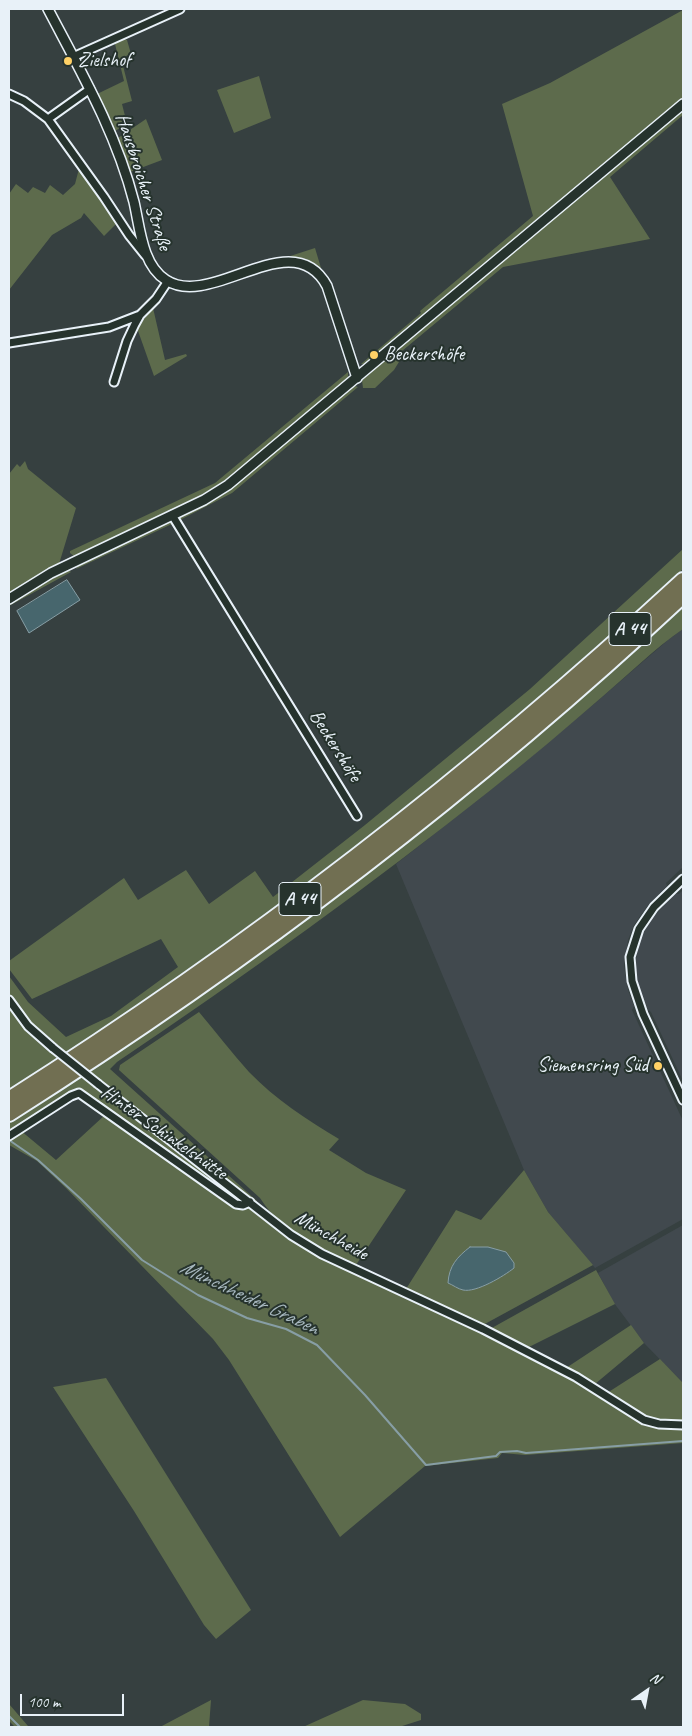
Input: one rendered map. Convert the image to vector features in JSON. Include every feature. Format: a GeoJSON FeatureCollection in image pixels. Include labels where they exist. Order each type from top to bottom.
{"type":"FeatureCollection","features":[{"type":"Feature","properties":{"kind":"highway","name":"A 44"},"geometry":{"type":"LineString","coordinates":[[9,1100],[181,985],[359,854],[450,783],[525,720],[683,580]]}},
{"type":"Feature","properties":{"kind":"highway","name":"A 44"},"geometry":{"type":"LineString","coordinates":[[9,1114],[185,997],[290,922],[366,864],[525,736],[681,600]]}},
{"type":"Feature","properties":{"kind":"street","name":"Hausbroicher Straße"},"geometry":{"type":"LineString","coordinates":[[48,9],[107,124],[120,157],[147,256],[156,272],[168,281]]}},
{"type":"Feature","properties":{"kind":"street"},"geometry":{"type":"LineString","coordinates":[[73,57],[180,9]]}},
{"type":"Feature","properties":{"kind":"street"},"geometry":{"type":"LineString","coordinates":[[48,119],[90,89]]}},
{"type":"Feature","properties":{"kind":"street"},"geometry":{"type":"LineString","coordinates":[[9,94],[24,101],[48,119],[129,235],[147,256]]}},
{"type":"Feature","properties":{"kind":"street"},"geometry":{"type":"LineString","coordinates":[[9,599],[51,573],[212,496],[231,484],[683,104]]}},
{"type":"Feature","properties":{"kind":"street"},"geometry":{"type":"LineString","coordinates":[[114,382],[127,341],[140,315],[154,301],[168,281],[179,286],[192,286],[210,283],[279,263],[294,262],[308,266],[320,276],[327,286],[357,378]]}},
{"type":"Feature","properties":{"kind":"street"},"geometry":{"type":"LineString","coordinates":[[9,343],[109,327],[140,315]]}},
{"type":"Feature","properties":{"kind":"street","name":"Beckershöfe"},"geometry":{"type":"LineString","coordinates":[[172,515],[357,816]]}},
{"type":"Feature","properties":{"kind":"street"},"geometry":{"type":"LineString","coordinates":[[683,879],[654,907],[639,929],[630,957],[632,981],[643,1014],[683,1100]]}},
{"type":"Feature","properties":{"kind":"street","name":"Münchheide"},"geometry":{"type":"LineString","coordinates":[[9,1000],[25,1022],[53,1048],[291,1235],[322,1254],[492,1333],[576,1377],[644,1420],[659,1424],[683,1425]]}},
{"type":"Feature","properties":{"kind":"street","name":"Hinter Schinkelshütte"},"geometry":{"type":"LineString","coordinates":[[9,1136],[71,1096],[79,1094],[236,1204],[243,1205],[250,1202]]}},
{"type":"Feature","properties":{"kind":"shaded area"},"geometry":{"type":"Polygon","coordinates":[[[683,629],[683,867],[666,883],[667,886],[648,905],[634,925],[628,940],[624,966],[628,990],[634,1006],[632,1010],[683,1121],[683,1219],[595,1268],[548,1212],[524,1170],[396,864],[493,788],[683,629]]]}},
{"type":"Feature","properties":{"kind":"shaded area"},"geometry":{"type":"Polygon","coordinates":[[[683,890],[683,1081],[641,994],[636,973],[636,958],[639,943],[653,917],[675,894],[679,894],[683,890]]]}},
{"type":"Feature","properties":{"kind":"shaded area"},"geometry":{"type":"Polygon","coordinates":[[[683,1225],[683,1383],[644,1343],[614,1303],[598,1273],[683,1225]]]}},
{"type":"Feature","properties":{"kind":"green space"},"geometry":{"type":"Polygon","coordinates":[[[683,10],[683,98],[374,361],[368,364],[361,364],[421,313],[420,311],[533,216],[502,104],[550,83],[683,10]]]}},
{"type":"Feature","properties":{"kind":"green space"},"geometry":{"type":"Polygon","coordinates":[[[121,37],[127,40],[131,54],[121,58],[132,101],[122,104],[127,124],[115,131],[97,94],[124,81],[114,40],[121,37]]]}},
{"type":"Feature","properties":{"kind":"green space"},"geometry":{"type":"Polygon","coordinates":[[[259,76],[271,118],[234,133],[217,90],[259,76]]]}},
{"type":"Feature","properties":{"kind":"green space"},"geometry":{"type":"Polygon","coordinates":[[[683,110],[683,115],[610,177],[650,239],[503,267],[396,356],[402,357],[394,370],[375,388],[363,388],[362,380],[683,110]]]}},
{"type":"Feature","properties":{"kind":"green space"},"geometry":{"type":"Polygon","coordinates":[[[146,119],[162,160],[130,172],[118,138],[146,119]]]}},
{"type":"Feature","properties":{"kind":"green space"},"geometry":{"type":"Polygon","coordinates":[[[80,165],[119,221],[104,236],[84,213],[81,218],[52,235],[9,290],[9,194],[16,184],[28,193],[33,187],[45,193],[50,185],[63,195],[75,184],[80,165]]]}},
{"type":"Feature","properties":{"kind":"green space"},"geometry":{"type":"Polygon","coordinates":[[[315,248],[321,268],[319,270],[301,260],[292,258],[281,259],[315,248]]]}},
{"type":"Feature","properties":{"kind":"green space"},"geometry":{"type":"Polygon","coordinates":[[[153,308],[165,360],[186,354],[187,356],[154,376],[137,328],[153,308]]]}},
{"type":"Feature","properties":{"kind":"green space"},"geometry":{"type":"Polygon","coordinates":[[[348,372],[348,379],[224,484],[205,496],[75,557],[70,553],[70,551],[215,483],[348,372]]]}},
{"type":"Feature","properties":{"kind":"green space"},"geometry":{"type":"Polygon","coordinates":[[[355,386],[358,387],[232,493],[178,521],[181,517],[214,500],[236,484],[355,386]]]}},
{"type":"Feature","properties":{"kind":"green space"},"geometry":{"type":"Polygon","coordinates":[[[25,461],[28,469],[76,508],[59,564],[9,595],[9,474],[17,464],[20,467],[25,461]]]}},
{"type":"Feature","properties":{"kind":"green space"},"geometry":{"type":"Polygon","coordinates":[[[169,522],[174,523],[76,569],[79,565],[169,522]]]}},
{"type":"Feature","properties":{"kind":"green space"},"geometry":{"type":"Polygon","coordinates":[[[683,549],[683,569],[659,592],[438,783],[360,844],[222,946],[9,1093],[9,1008],[48,1049],[54,1045],[27,1019],[9,997],[9,976],[28,1002],[66,1037],[111,1016],[178,967],[161,939],[32,999],[9,969],[9,961],[124,878],[138,900],[186,870],[209,904],[255,871],[273,897],[365,825],[530,689],[683,549]]]}},
{"type":"Feature","properties":{"kind":"green space"},"geometry":{"type":"Polygon","coordinates":[[[68,570],[71,572],[9,606],[11,602],[52,577],[68,570]]]}},
{"type":"Feature","properties":{"kind":"green space"},"geometry":{"type":"Polygon","coordinates":[[[683,608],[683,629],[652,653],[506,778],[354,895],[117,1062],[110,1069],[257,1201],[255,1203],[99,1081],[94,1084],[244,1201],[239,1204],[79,1089],[9,1132],[9,1120],[72,1079],[90,1071],[197,997],[354,883],[506,762],[683,608]]]}},
{"type":"Feature","properties":{"kind":"green space"},"geometry":{"type":"Polygon","coordinates":[[[199,1012],[259,1082],[292,1108],[339,1139],[329,1150],[366,1173],[406,1190],[356,1265],[302,1239],[279,1221],[260,1198],[119,1070],[120,1065],[199,1012]]]}},
{"type":"Feature","properties":{"kind":"green space"},"geometry":{"type":"Polygon","coordinates":[[[106,1114],[244,1208],[252,1207],[300,1244],[526,1352],[591,1390],[629,1416],[649,1425],[683,1427],[683,1443],[525,1455],[502,1453],[498,1458],[425,1466],[340,1537],[229,1360],[213,1339],[66,1188],[37,1161],[9,1145],[9,1137],[20,1130],[56,1160],[106,1114]]]}},
{"type":"Feature","properties":{"kind":"green space"},"geometry":{"type":"Polygon","coordinates":[[[524,1170],[548,1212],[593,1265],[483,1325],[406,1289],[456,1210],[481,1220],[524,1170]]]}},
{"type":"Feature","properties":{"kind":"green space"},"geometry":{"type":"Polygon","coordinates":[[[596,1270],[615,1304],[529,1347],[490,1329],[596,1270]]]}},
{"type":"Feature","properties":{"kind":"green space"},"geometry":{"type":"Polygon","coordinates":[[[631,1325],[644,1343],[595,1384],[566,1368],[631,1325]]]}},
{"type":"Feature","properties":{"kind":"green space"},"geometry":{"type":"Polygon","coordinates":[[[660,1359],[683,1383],[683,1421],[650,1420],[607,1393],[660,1359]]]}},
{"type":"Feature","properties":{"kind":"green space"},"geometry":{"type":"Polygon","coordinates":[[[106,1378],[251,1610],[216,1639],[204,1625],[134,1511],[53,1387],[106,1378]]]}},
{"type":"Feature","properties":{"kind":"green space"},"geometry":{"type":"Polygon","coordinates":[[[211,1700],[209,1727],[160,1727],[211,1700]]]}},
{"type":"Feature","properties":{"kind":"green space"},"geometry":{"type":"Polygon","coordinates":[[[363,1700],[405,1704],[421,1714],[421,1720],[399,1727],[303,1727],[363,1700]]]}},
{"type":"Feature","properties":{"kind":"green space"},"geometry":{"type":"Polygon","coordinates":[[[9,1704],[29,1727],[15,1727],[9,1721],[9,1704]]]}},
{"type":"Feature","properties":{"kind":"water"},"geometry":{"type":"Polygon","coordinates":[[[67,580],[80,600],[29,633],[17,611],[67,580]]]}},
{"type":"Feature","properties":{"kind":"water"},"geometry":{"type":"Polygon","coordinates":[[[470,1247],[488,1247],[506,1252],[514,1263],[514,1268],[497,1279],[475,1289],[463,1290],[457,1288],[448,1283],[450,1272],[461,1254],[470,1247]]]}},
{"type":"Feature","properties":{"kind":"waterway","name":"Münchheider Graben"},"geometry":{"type":"LineString","coordinates":[[9,1140],[38,1160],[81,1199],[142,1260],[198,1295],[247,1318],[286,1329],[317,1345],[365,1395],[426,1465],[496,1456],[500,1452],[517,1451],[526,1453],[683,1441]]}},
{"type":"Feature","properties":{"kind":"waterway"},"geometry":{"type":"LineString","coordinates":[[9,1716],[20,1727]]}},
{"type":"Feature","properties":{"kind":"place","name":"Zielshof"},"geometry":{"type":"Point","coordinates":[68,61]}},
{"type":"Feature","properties":{"kind":"place","name":"Beckershöfe"},"geometry":{"type":"Point","coordinates":[374,355]}},
{"type":"Feature","properties":{"kind":"place","name":"Siemensring Süd"},"geometry":{"type":"Point","coordinates":[658,1066]}}]}
